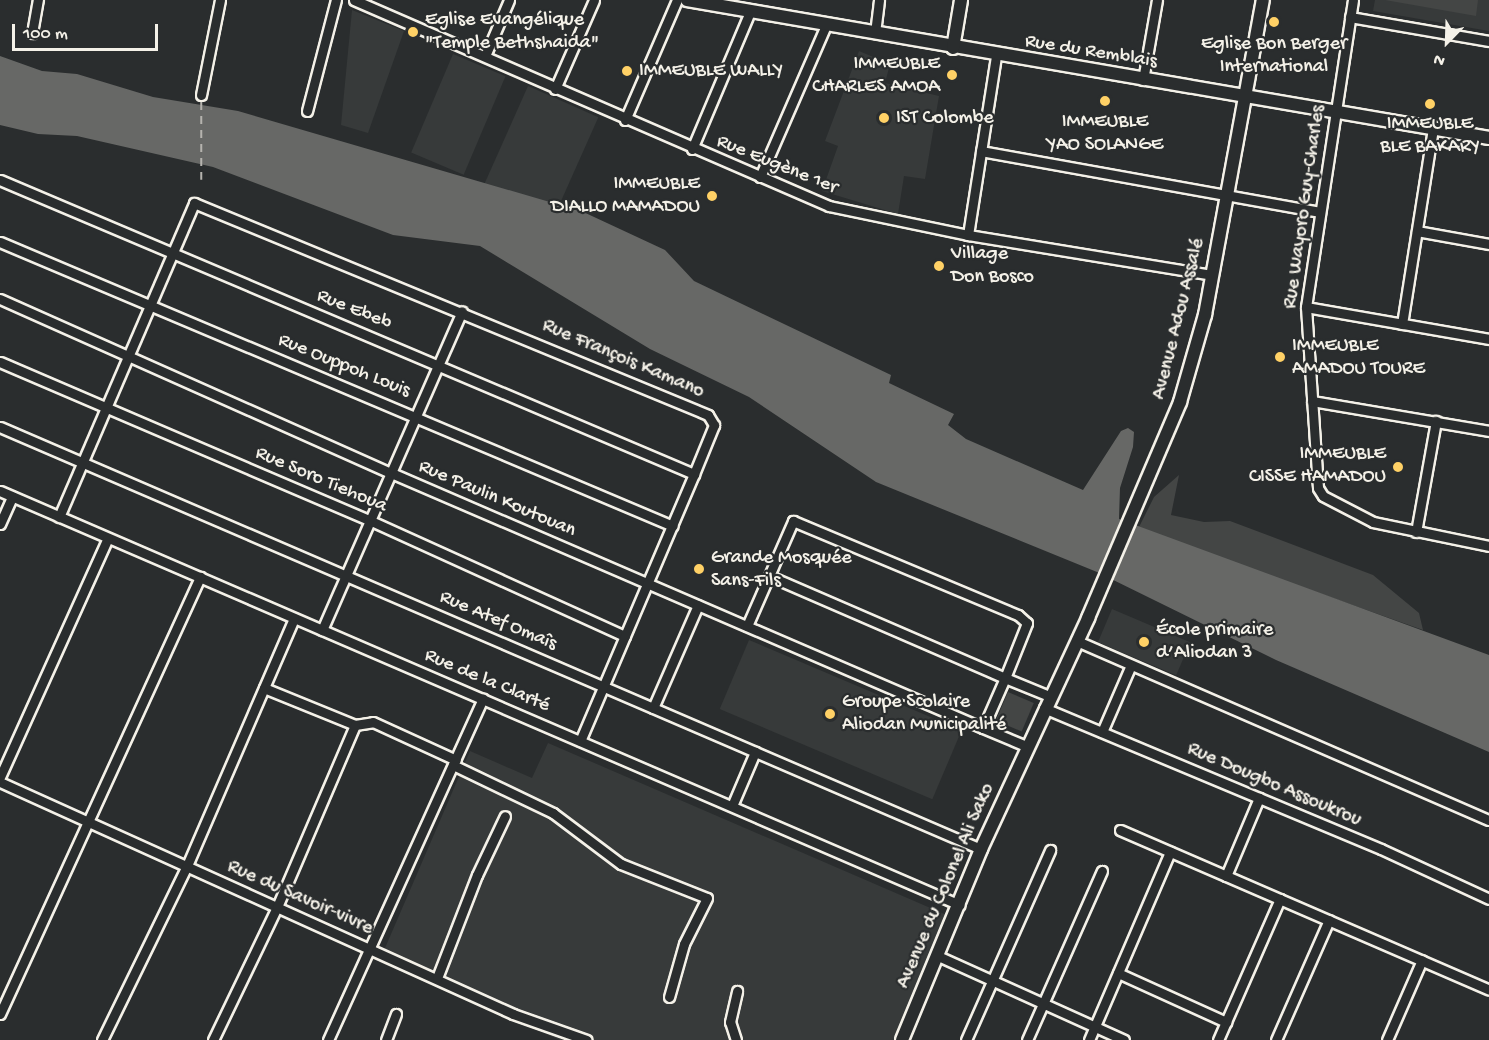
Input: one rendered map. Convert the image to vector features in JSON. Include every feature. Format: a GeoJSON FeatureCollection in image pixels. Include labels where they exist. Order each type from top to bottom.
{"type":"FeatureCollection","features":[{"type":"Feature","properties":{"kind":"street"},"geometry":{"type":"LineString","coordinates":[[32,33],[38,0]]}},
{"type":"Feature","properties":{"kind":"street"},"geometry":{"type":"LineString","coordinates":[[201,95],[220,0]]}},
{"type":"Feature","properties":{"kind":"street"},"geometry":{"type":"LineString","coordinates":[[307,111],[336,0]]}},
{"type":"Feature","properties":{"kind":"street","name":"Rue Eugène 1er"},"geometry":{"type":"LineString","coordinates":[[354,0],[485,56],[625,120],[849,213],[1212,275]]}},
{"type":"Feature","properties":{"kind":"street"},"geometry":{"type":"LineString","coordinates":[[485,56],[509,0]]}},
{"type":"Feature","properties":{"kind":"street"},"geometry":{"type":"LineString","coordinates":[[555,89],[594,0]]}},
{"type":"Feature","properties":{"kind":"street"},"geometry":{"type":"LineString","coordinates":[[625,120],[677,0]]}},
{"type":"Feature","properties":{"kind":"street","name":"Rue du Remblais"},"geometry":{"type":"LineString","coordinates":[[687,0],[996,56],[1489,138]]}},
{"type":"Feature","properties":{"kind":"street"},"geometry":{"type":"LineString","coordinates":[[875,33],[879,0]]}},
{"type":"Feature","properties":{"kind":"street"},"geometry":{"type":"LineString","coordinates":[[953,48],[962,0]]}},
{"type":"Feature","properties":{"kind":"street"},"geometry":{"type":"LineString","coordinates":[[1143,80],[1157,0]]}},
{"type":"Feature","properties":{"kind":"street","name":"Avenue Adou Assalé"},"geometry":{"type":"LineString","coordinates":[[1046,702],[1088,618],[1162,447],[1186,381],[1212,275],[1263,0]]}},
{"type":"Feature","properties":{"kind":"street","name":"Rue Wayoro Guy-Charles"},"geometry":{"type":"LineString","coordinates":[[1353,0],[1306,307],[1318,488],[1323,496],[1373,522],[1489,546]]}},
{"type":"Feature","properties":{"kind":"street"},"geometry":{"type":"LineString","coordinates":[[692,148],[750,12]]}},
{"type":"Feature","properties":{"kind":"street"},"geometry":{"type":"LineString","coordinates":[[1350,17],[1489,41]]}},
{"type":"Feature","properties":{"kind":"street"},"geometry":{"type":"LineString","coordinates":[[760,177],[826,25]]}},
{"type":"Feature","properties":{"kind":"street"},"geometry":{"type":"LineString","coordinates":[[968,235],[996,56]]}},
{"type":"Feature","properties":{"kind":"street"},"geometry":{"type":"LineString","coordinates":[[1401,324],[1433,129]]}},
{"type":"Feature","properties":{"kind":"street"},"geometry":{"type":"LineString","coordinates":[[981,151],[1319,212]]}},
{"type":"Feature","properties":{"kind":"street","name":"Rue Ebeb"},"geometry":{"type":"LineString","coordinates":[[0,180],[694,474]]}},
{"type":"Feature","properties":{"kind":"street","name":"Rue François Kamano"},"geometry":{"type":"LineString","coordinates":[[173,254],[194,203],[462,311],[708,415],[714,424],[673,526],[580,741]]}},
{"type":"Feature","properties":{"kind":"street"},"geometry":{"type":"LineString","coordinates":[[1417,231],[1489,244]]}},
{"type":"Feature","properties":{"kind":"street","name":"Rue Ouppoh Louis"},"geometry":{"type":"LineString","coordinates":[[0,242],[673,526]]}},
{"type":"Feature","properties":{"kind":"street"},"geometry":{"type":"LineString","coordinates":[[59,517],[173,254]]}},
{"type":"Feature","properties":{"kind":"street","name":"Rue Paulin Koutouan"},"geometry":{"type":"LineString","coordinates":[[0,299],[389,472],[1026,746]]}},
{"type":"Feature","properties":{"kind":"street"},"geometry":{"type":"LineString","coordinates":[[1306,307],[1489,339]]}},
{"type":"Feature","properties":{"kind":"street"},"geometry":{"type":"LineString","coordinates":[[322,630],[414,415],[462,311]]}},
{"type":"Feature","properties":{"kind":"street","name":"Rue Soro Tiehoua"},"geometry":{"type":"LineString","coordinates":[[0,362],[369,520],[625,636]]}},
{"type":"Feature","properties":{"kind":"street"},"geometry":{"type":"LineString","coordinates":[[1312,401],[1489,431]]}},
{"type":"Feature","properties":{"kind":"street"},"geometry":{"type":"LineString","coordinates":[[1416,532],[1436,421]]}},
{"type":"Feature","properties":{"kind":"street","name":"Rue Atef Omaîs"},"geometry":{"type":"LineString","coordinates":[[0,427],[981,849]]}},
{"type":"Feature","properties":{"kind":"street","name":"Rue de la Clarté"},"geometry":{"type":"LineString","coordinates":[[0,491],[960,905]]}},
{"type":"Feature","properties":{"kind":"street"},"geometry":{"type":"LineString","coordinates":[[0,524],[12,496]]}},
{"type":"Feature","properties":{"kind":"street"},"geometry":{"type":"LineString","coordinates":[[747,626],[793,521],[1018,615],[1027,623],[982,728]]}},
{"type":"Feature","properties":{"kind":"street"},"geometry":{"type":"LineString","coordinates":[[0,777],[108,538]]}},
{"type":"Feature","properties":{"kind":"street","name":"Rue Dougbo Assoukrou"},"geometry":{"type":"LineString","coordinates":[[769,576],[1005,678],[1102,732],[1489,899]]}},
{"type":"Feature","properties":{"kind":"street"},"geometry":{"type":"LineString","coordinates":[[0,1014],[200,577]]}},
{"type":"Feature","properties":{"kind":"street"},"geometry":{"type":"LineString","coordinates":[[653,708],[698,605]]}},
{"type":"Feature","properties":{"kind":"street"},"geometry":{"type":"LineString","coordinates":[[102,1040],[186,868],[294,618]]}},
{"type":"Feature","properties":{"kind":"street"},"geometry":{"type":"LineString","coordinates":[[1077,641],[1489,820]]}},
{"type":"Feature","properties":{"kind":"street"},"geometry":{"type":"LineString","coordinates":[[1102,732],[1131,665]]}},
{"type":"Feature","properties":{"kind":"street"},"geometry":{"type":"LineString","coordinates":[[264,688],[355,725],[373,722],[553,813],[621,864],[707,898],[684,944],[669,997]]}},
{"type":"Feature","properties":{"kind":"street"},"geometry":{"type":"LineString","coordinates":[[328,1040],[483,699]]}},
{"type":"Feature","properties":{"kind":"street","name":"Avenue du Colonel Ali Sako"},"geometry":{"type":"LineString","coordinates":[[902,1040],[939,956],[981,849],[1046,702]]}},
{"type":"Feature","properties":{"kind":"street"},"geometry":{"type":"LineString","coordinates":[[213,1040],[277,907],[355,725]]}},
{"type":"Feature","properties":{"kind":"street"},"geometry":{"type":"LineString","coordinates":[[732,806],[755,752]]}},
{"type":"Feature","properties":{"kind":"street","name":"Rue du Savoir-vivre"},"geometry":{"type":"LineString","coordinates":[[0,782],[186,868],[437,978],[558,1036],[587,1040]]}},
{"type":"Feature","properties":{"kind":"street"},"geometry":{"type":"LineString","coordinates":[[1226,876],[1259,798]]}},
{"type":"Feature","properties":{"kind":"street"},"geometry":{"type":"LineString","coordinates":[[437,978],[477,875],[505,816]]}},
{"type":"Feature","properties":{"kind":"street"},"geometry":{"type":"LineString","coordinates":[[1120,830],[1489,990]]}},
{"type":"Feature","properties":{"kind":"street"},"geometry":{"type":"LineString","coordinates":[[966,1040],[1050,850]]}},
{"type":"Feature","properties":{"kind":"street"},"geometry":{"type":"LineString","coordinates":[[1089,1040],[1170,852]]}},
{"type":"Feature","properties":{"kind":"street"},"geometry":{"type":"LineString","coordinates":[[1027,1040],[1101,871]]}},
{"type":"Feature","properties":{"kind":"street"},"geometry":{"type":"LineString","coordinates":[[1218,1040],[1280,899]]}},
{"type":"Feature","properties":{"kind":"street"},"geometry":{"type":"LineString","coordinates":[[1276,1040],[1329,920]]}},
{"type":"Feature","properties":{"kind":"street"},"geometry":{"type":"LineString","coordinates":[[939,956],[1124,1040]]}},
{"type":"Feature","properties":{"kind":"street"},"geometry":{"type":"LineString","coordinates":[[1387,1040],[1422,960]]}},
{"type":"Feature","properties":{"kind":"street"},"geometry":{"type":"LineString","coordinates":[[1118,974],[1226,1022]]}},
{"type":"Feature","properties":{"kind":"street"},"geometry":{"type":"LineString","coordinates":[[736,1040],[730,1022],[737,991]]}},
{"type":"Feature","properties":{"kind":"street"},"geometry":{"type":"LineString","coordinates":[[386,1040],[396,1014]]}},
{"type":"Feature","properties":{"kind":"shaded area"},"geometry":{"type":"Polygon","coordinates":[[[1375,0],[1489,0],[1489,31],[1373,11],[1375,0]]]}},
{"type":"Feature","properties":{"kind":"shaded area"},"geometry":{"type":"Polygon","coordinates":[[[1385,0],[1478,0],[1476,16],[1385,0]]]}},
{"type":"Feature","properties":{"kind":"shaded area"},"geometry":{"type":"Polygon","coordinates":[[[352,10],[404,31],[368,133],[341,125],[352,10]]]}},
{"type":"Feature","properties":{"kind":"shaded area","name":"IST Colombe"},"geometry":{"type":"Polygon","coordinates":[[[859,51],[890,64],[885,83],[939,96],[925,179],[904,176],[898,214],[822,191],[838,146],[825,141],[859,51]]]}},
{"type":"Feature","properties":{"kind":"shaded area"},"geometry":{"type":"Polygon","coordinates":[[[453,54],[505,76],[464,175],[411,152],[453,54]]]}},
{"type":"Feature","properties":{"kind":"shaded area"},"geometry":{"type":"Polygon","coordinates":[[[0,56],[42,71],[77,74],[153,97],[238,111],[560,205],[564,203],[665,250],[694,281],[891,375],[889,383],[954,414],[948,425],[966,439],[1083,490],[1121,431],[1128,428],[1134,432],[1133,447],[1120,488],[1119,519],[1489,655],[1489,752],[1276,660],[1097,572],[876,482],[749,397],[650,349],[480,246],[393,235],[213,167],[77,136],[38,134],[0,125],[0,56]]]}},
{"type":"Feature","properties":{"kind":"shaded area"},"geometry":{"type":"Polygon","coordinates":[[[528,86],[598,117],[555,215],[484,184],[528,86]]]}},
{"type":"Feature","properties":{"kind":"shaded area"},"geometry":{"type":"Polygon","coordinates":[[[1179,475],[1171,515],[1204,522],[1230,521],[1373,575],[1419,613],[1423,630],[1138,529],[1154,497],[1179,475]]]}},
{"type":"Feature","properties":{"kind":"shaded area","name":"École primaire d’Aliodan 3"},"geometry":{"type":"Polygon","coordinates":[[[1112,609],[1190,642],[1176,675],[1098,642],[1112,609]]]}},
{"type":"Feature","properties":{"kind":"shaded area","name":"Groupe Scolaire Aliodan Municipalité"},"geometry":{"type":"Polygon","coordinates":[[[749,640],[962,730],[932,799],[720,709],[749,640]]]}},
{"type":"Feature","properties":{"kind":"shaded area"},"geometry":{"type":"Polygon","coordinates":[[[1008,692],[1034,703],[1022,731],[996,721],[1008,692]]]}},
{"type":"Feature","properties":{"kind":"shaded area"},"geometry":{"type":"Polygon","coordinates":[[[548,743],[949,916],[896,1040],[560,1040],[379,962],[470,751],[532,778],[548,743]]]}},
{"type":"Feature","properties":{"kind":"ferry route"},"geometry":{"type":"LineString","coordinates":[[201,99],[201,180]]}},
{"type":"Feature","properties":{"kind":"place","name":"Eglise Bon Berger International"},"geometry":{"type":"Point","coordinates":[1274,22]}},
{"type":"Feature","properties":{"kind":"place","name":"Eglise Evangélique \"Temple Bethshaida\""},"geometry":{"type":"Point","coordinates":[413,32]}},
{"type":"Feature","properties":{"kind":"place","name":"IMMEUBLE WALLY"},"geometry":{"type":"Point","coordinates":[627,71]}},
{"type":"Feature","properties":{"kind":"place","name":"IMMEUBLE CHARLES AMOA"},"geometry":{"type":"Point","coordinates":[952,75]}},
{"type":"Feature","properties":{"kind":"place","name":"IMMEUBLE YAO SOLANGE"},"geometry":{"type":"Point","coordinates":[1105,101]}},
{"type":"Feature","properties":{"kind":"place","name":"IMMEUBLE BLE BAKARY"},"geometry":{"type":"Point","coordinates":[1430,104]}},
{"type":"Feature","properties":{"kind":"place","name":"IST Colombe"},"geometry":{"type":"Point","coordinates":[884,118]}},
{"type":"Feature","properties":{"kind":"place","name":"IMMEUBLE DIALLO MAMADOU"},"geometry":{"type":"Point","coordinates":[712,196]}},
{"type":"Feature","properties":{"kind":"place","name":"Village Don Bosco"},"geometry":{"type":"Point","coordinates":[939,266]}},
{"type":"Feature","properties":{"kind":"place","name":"IMMEUBLE AMADOU TOURE"},"geometry":{"type":"Point","coordinates":[1280,357]}},
{"type":"Feature","properties":{"kind":"place","name":"IMMEUBLE CISSE HAMADOU"},"geometry":{"type":"Point","coordinates":[1398,467]}},
{"type":"Feature","properties":{"kind":"place","name":"Grande Mosquée Sans-Fils"},"geometry":{"type":"Point","coordinates":[699,569]}},
{"type":"Feature","properties":{"kind":"place","name":"École primaire d’Aliodan 3"},"geometry":{"type":"Point","coordinates":[1144,642]}},
{"type":"Feature","properties":{"kind":"place","name":"Groupe Scolaire Aliodan Municipalité"},"geometry":{"type":"Point","coordinates":[830,714]}}]}
